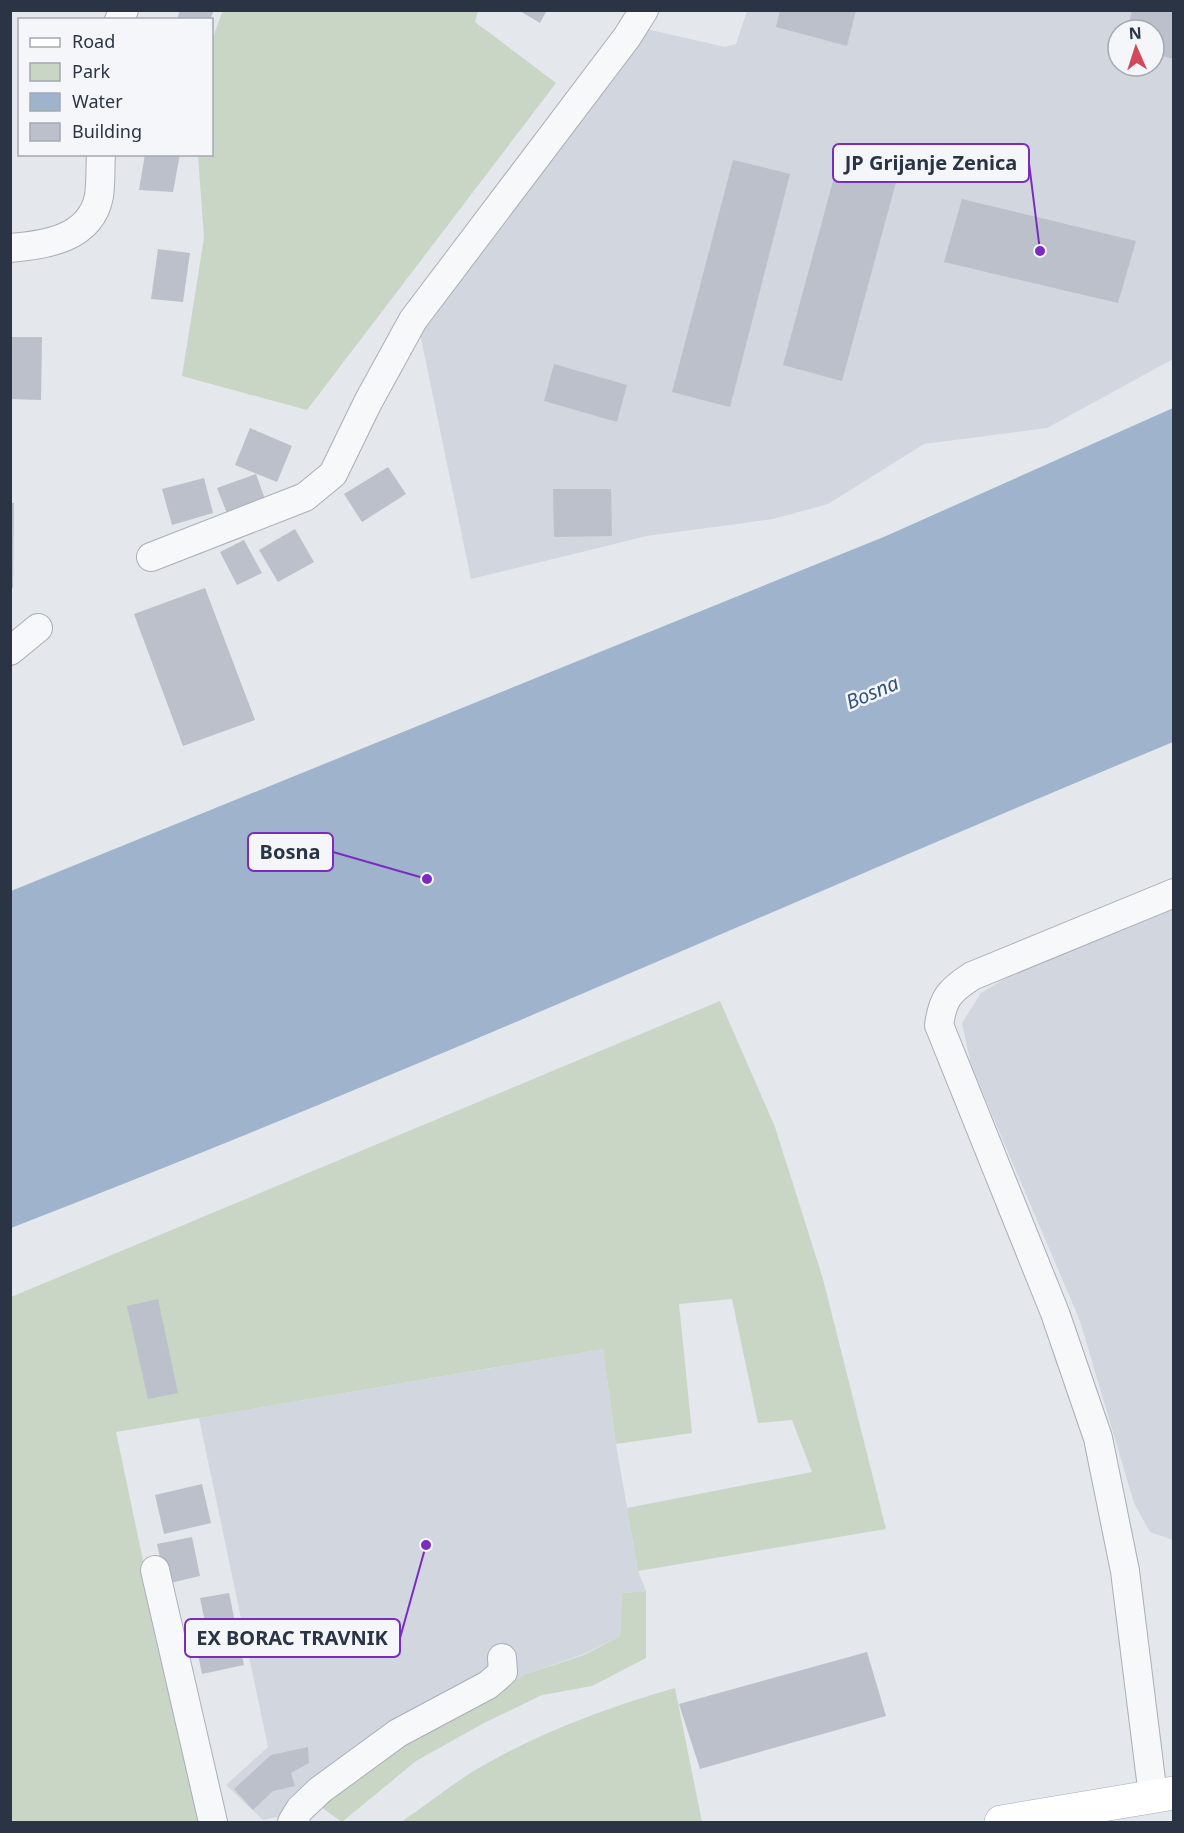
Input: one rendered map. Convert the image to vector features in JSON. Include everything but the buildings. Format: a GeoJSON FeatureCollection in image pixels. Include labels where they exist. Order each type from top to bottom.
{"type":"FeatureCollection","features":[{"type":"Feature","properties":{"kind":"main road"},"geometry":{"type":"LineString","coordinates":[[1001,1822],[1163,1795]]}},
{"type":"Feature","properties":{"kind":"street"},"geometry":{"type":"LineString","coordinates":[[151,557],[305,497],[333,474],[368,402],[413,320],[627,37],[644,10]]}},
{"type":"Feature","properties":{"kind":"street"},"geometry":{"type":"LineString","coordinates":[[10,248],[42,245],[66,238],[86,222],[99,198],[101,156]]}},
{"type":"Feature","properties":{"kind":"street"},"geometry":{"type":"LineString","coordinates":[[10,651],[38,628]]}},
{"type":"Feature","properties":{"kind":"street"},"geometry":{"type":"LineString","coordinates":[[1163,1795],[1125,1571],[1098,1438],[1055,1313],[939,1025],[943,1002],[956,986],[972,976],[1173,893]]}},
{"type":"Feature","properties":{"kind":"street"},"geometry":{"type":"LineString","coordinates":[[155,1570],[213,1822]]}},
{"type":"Feature","properties":{"kind":"street"},"geometry":{"type":"LineString","coordinates":[[292,1822],[300,1809],[320,1790],[398,1733],[488,1685],[503,1672],[502,1658]]}},
{"type":"Feature","properties":{"kind":"shaded area"},"geometry":{"type":"Polygon","coordinates":[[[747,11],[1173,11],[1173,359],[1047,428],[924,444],[828,504],[773,519],[647,536],[471,579],[418,324],[629,25],[725,47],[736,44],[747,11]]]}},
{"type":"Feature","properties":{"kind":"shaded area"},"geometry":{"type":"Polygon","coordinates":[[[1173,908],[1173,1540],[1150,1532],[1134,1503],[1080,1321],[971,1065],[962,1023],[981,993],[1006,978],[1173,908]]]}},
{"type":"Feature","properties":{"kind":"shaded area"},"geometry":{"type":"Polygon","coordinates":[[[603,1349],[616,1444],[638,1571],[646,1591],[622,1593],[620,1636],[584,1654],[526,1674],[482,1697],[321,1807],[263,1820],[226,1785],[268,1747],[199,1418],[603,1349]]]}},
{"type":"Feature","properties":{"kind":"green space"},"geometry":{"type":"Polygon","coordinates":[[[223,10],[478,11],[475,22],[556,83],[307,410],[182,376],[204,238],[198,156],[213,156],[213,37],[223,10]]]}},
{"type":"Feature","properties":{"kind":"green space"},"geometry":{"type":"Polygon","coordinates":[[[720,1001],[775,1127],[823,1279],[886,1529],[638,1571],[627,1508],[812,1472],[792,1420],[758,1423],[732,1299],[679,1304],[692,1433],[616,1444],[603,1349],[116,1432],[198,1822],[11,1822],[11,1297],[720,1001]]]}},
{"type":"Feature","properties":{"kind":"green space"},"geometry":{"type":"Polygon","coordinates":[[[646,1591],[646,1658],[592,1686],[542,1695],[484,1723],[416,1761],[342,1822],[321,1807],[376,1758],[482,1697],[526,1674],[584,1655],[620,1636],[622,1593],[646,1591]]]}},
{"type":"Feature","properties":{"kind":"green space"},"geometry":{"type":"Polygon","coordinates":[[[675,1688],[702,1822],[401,1822],[472,1772],[520,1746],[597,1713],[675,1688]]]}},
{"type":"Feature","properties":{"kind":"water"},"geometry":{"type":"Polygon","coordinates":[[[1173,408],[1173,742],[304,1111],[11,1228],[11,891],[886,536],[1173,408]]]}},
{"type":"Feature","properties":{"kind":"place","name":"JP Grijanje Zenica"},"geometry":{"type":"Point","coordinates":[1040,251]}},
{"type":"Feature","properties":{"kind":"place","name":"Bosna"},"geometry":{"type":"Point","coordinates":[427,879]}},
{"type":"Feature","properties":{"kind":"place","name":"EX BORAC TRAVNIK"},"geometry":{"type":"Point","coordinates":[426,1545]}}]}
